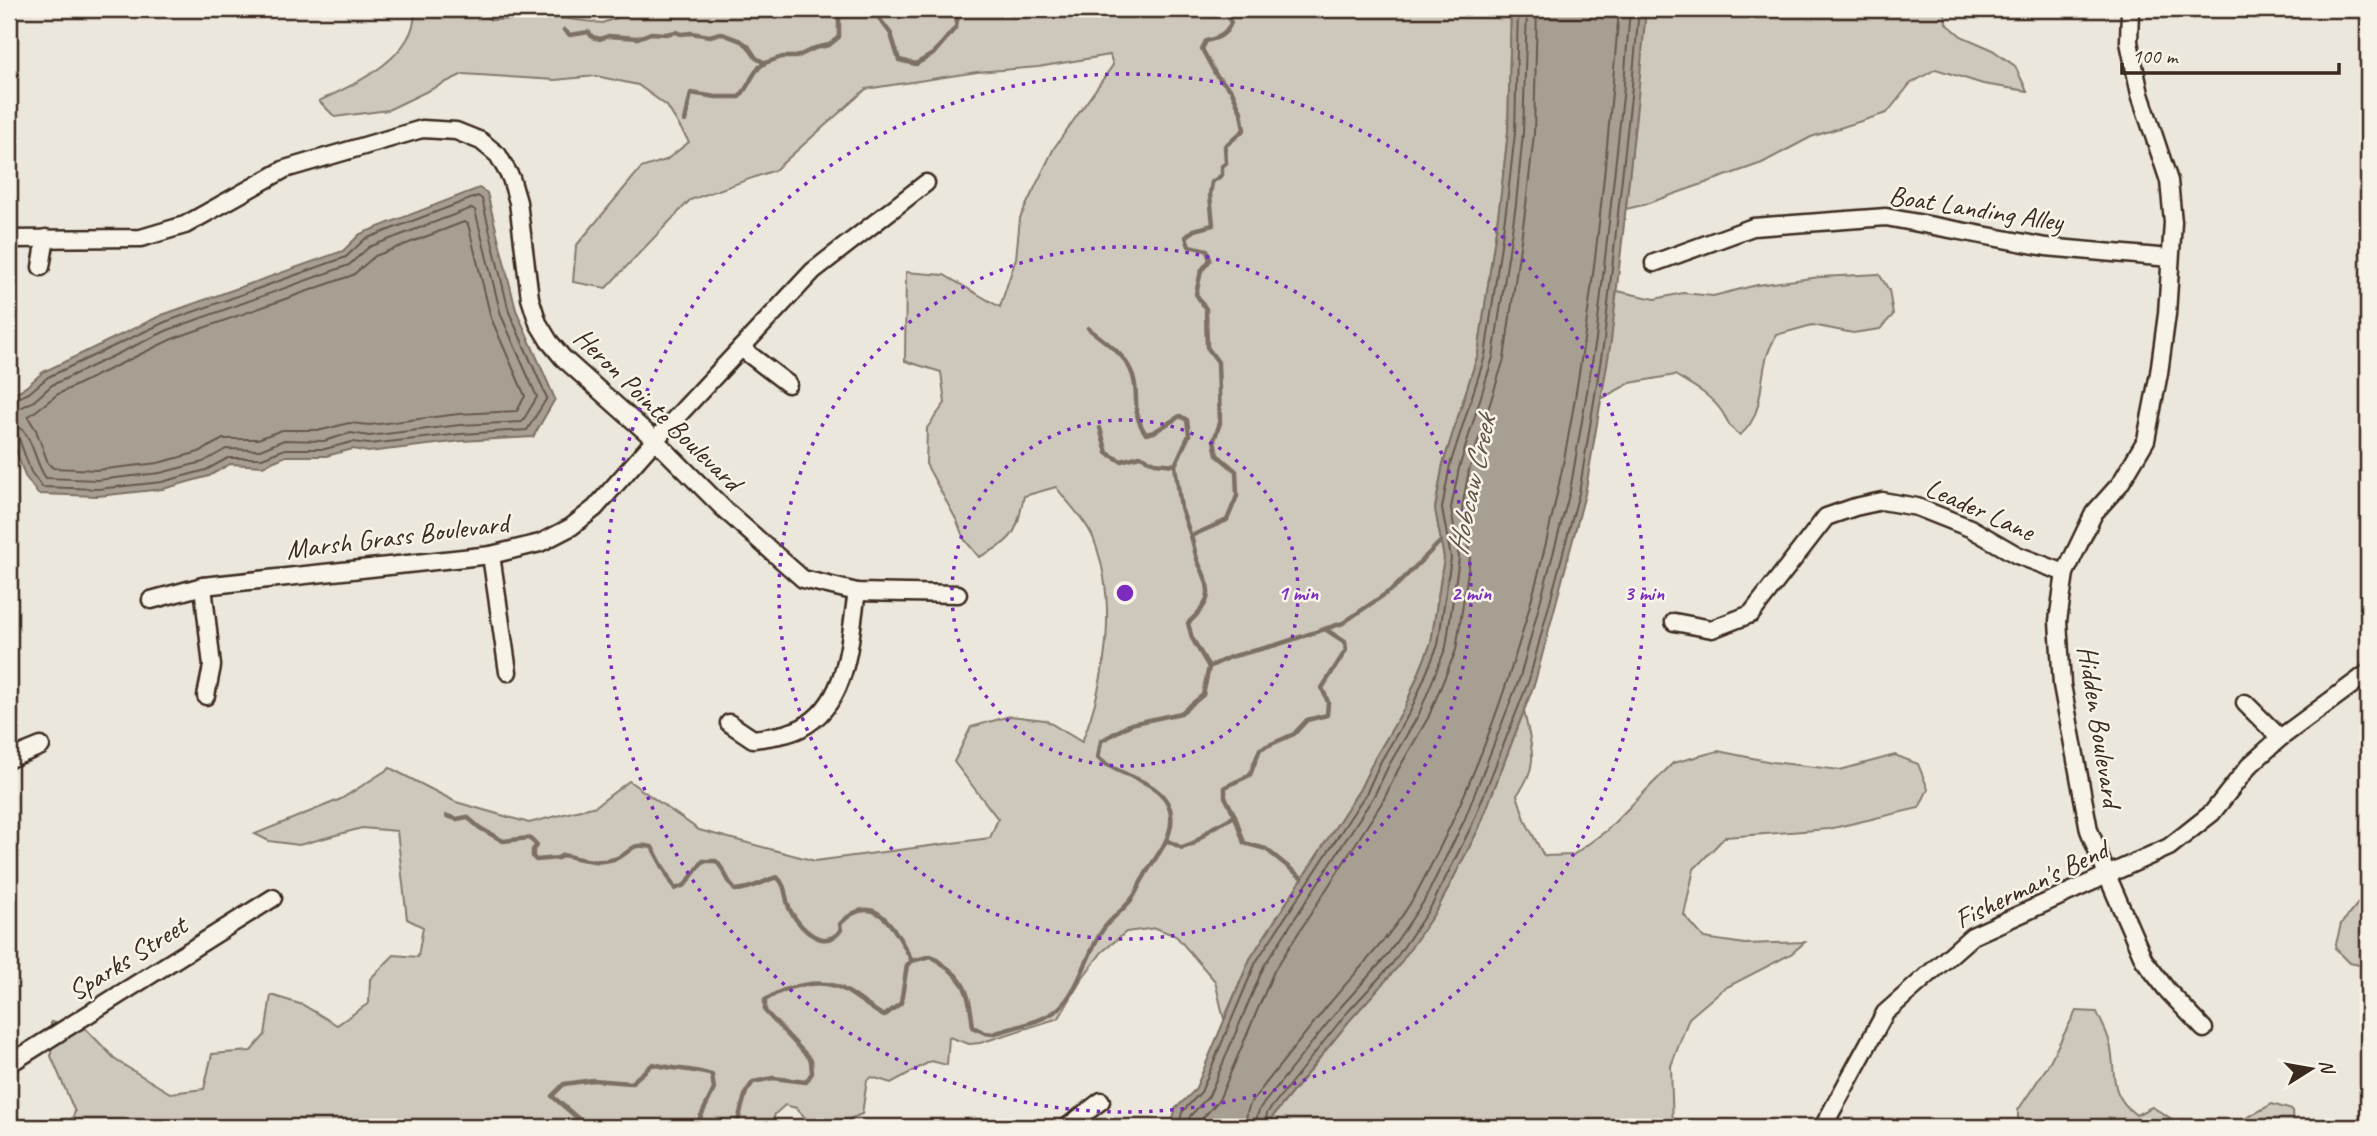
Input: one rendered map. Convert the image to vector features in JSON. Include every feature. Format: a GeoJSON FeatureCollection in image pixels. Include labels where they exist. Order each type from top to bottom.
{"type":"FeatureCollection","features":[{"type":"Feature","properties":{"kind":"street","name":"Hidden Boulevard"},"geometry":{"type":"LineString","coordinates":[[2130,9],[2129,42],[2140,94],[2169,181],[2173,222],[2167,314],[2146,440],[2120,484],[2094,513],[2065,573],[2058,621],[2062,684],[2089,830],[2107,875],[2144,960],[2167,990],[2204,1029]]}},
{"type":"Feature","properties":{"kind":"street","name":"Heron Pointe Boulevard"},"geometry":{"type":"LineString","coordinates":[[9,239],[141,238],[185,225],[285,169],[422,129],[456,131],[481,141],[498,155],[511,178],[518,202],[530,298],[538,323],[549,341],[563,358],[655,440],[726,511],[803,579],[858,592],[958,594]]}},
{"type":"Feature","properties":{"kind":"street","name":"Marsh Grass Boulevard"},"geometry":{"type":"LineString","coordinates":[[151,600],[203,586],[491,555],[540,542],[571,527],[595,508],[813,271],[926,183]]}},
{"type":"Feature","properties":{"kind":"street","name":"Boat Landing Alley"},"geometry":{"type":"LineString","coordinates":[[1654,263],[1753,227],[1886,217],[2046,247],[2170,258]]}},
{"type":"Feature","properties":{"kind":"street"},"geometry":{"type":"LineString","coordinates":[[41,267],[46,238]]}},
{"type":"Feature","properties":{"kind":"street"},"geometry":{"type":"LineString","coordinates":[[741,348],[789,383]]}},
{"type":"Feature","properties":{"kind":"street","name":"Leader Lane"},"geometry":{"type":"LineString","coordinates":[[1674,622],[1712,629],[1751,614],[1826,517],[1882,501],[1917,507],[1959,524],[2017,555],[2065,573]]}},
{"type":"Feature","properties":{"kind":"street"},"geometry":{"type":"LineString","coordinates":[[491,555],[508,672]]}},
{"type":"Feature","properties":{"kind":"street"},"geometry":{"type":"LineString","coordinates":[[203,586],[212,666],[206,696]]}},
{"type":"Feature","properties":{"kind":"street"},"geometry":{"type":"LineString","coordinates":[[729,723],[753,739],[776,736],[801,728],[817,716],[838,690],[843,676],[858,592]]}},
{"type":"Feature","properties":{"kind":"street","name":"Fisherman's Bend"},"geometry":{"type":"LineString","coordinates":[[1823,1127],[1885,1013],[1972,936],[2169,847],[2212,813],[2249,766],[2280,738],[2368,674]]}},
{"type":"Feature","properties":{"kind":"street"},"geometry":{"type":"LineString","coordinates":[[2245,703],[2280,738]]}},
{"type":"Feature","properties":{"kind":"street"},"geometry":{"type":"LineString","coordinates":[[9,759],[41,746]]}},
{"type":"Feature","properties":{"kind":"street","name":"Sparks Street"},"geometry":{"type":"LineString","coordinates":[[9,1063],[273,898]]}},
{"type":"Feature","properties":{"kind":"street"},"geometry":{"type":"LineString","coordinates":[[1067,1127],[1101,1101]]}},
{"type":"Feature","properties":{"kind":"shaded area"},"geometry":{"type":"Polygon","coordinates":[[[415,9],[476,9],[491,20],[560,18],[602,23],[642,9],[1511,9],[1508,132],[1500,202],[1478,354],[1443,464],[1435,508],[1444,558],[1431,643],[1405,707],[1360,789],[1250,959],[1224,1019],[1215,981],[1176,936],[1156,928],[1126,932],[1102,952],[1083,977],[1059,1018],[980,1043],[969,1044],[949,1037],[947,1065],[931,1061],[891,1083],[872,1077],[867,1080],[862,1114],[832,1126],[814,1127],[796,1108],[785,1105],[775,1114],[771,1127],[68,1127],[75,1112],[51,1056],[51,1022],[84,1027],[117,1061],[170,1093],[204,1089],[212,1054],[251,1051],[265,1035],[271,995],[303,1005],[337,1025],[369,1003],[370,979],[394,955],[418,957],[423,927],[407,919],[397,831],[362,828],[299,845],[269,841],[255,834],[341,799],[390,768],[456,802],[529,823],[596,806],[629,781],[699,830],[815,861],[990,838],[998,819],[954,762],[971,727],[1010,716],[1045,720],[1082,742],[1090,718],[1103,667],[1107,615],[1106,589],[1094,540],[1083,520],[1056,487],[1024,496],[1016,527],[1000,546],[979,557],[964,539],[926,464],[927,428],[945,403],[941,372],[905,361],[906,272],[944,275],[1000,307],[1016,258],[1020,218],[1054,148],[1113,65],[1110,55],[866,89],[775,170],[690,200],[606,288],[573,282],[576,246],[641,168],[666,160],[689,142],[667,106],[638,85],[596,76],[555,80],[463,74],[388,110],[335,117],[319,101],[366,77],[395,55],[413,26],[415,9]]]}},
{"type":"Feature","properties":{"kind":"shaded area"},"geometry":{"type":"Polygon","coordinates":[[[1646,9],[1945,9],[1946,23],[1961,36],[1991,49],[2015,66],[2027,91],[1983,84],[1936,69],[1910,84],[1887,113],[1811,137],[1762,163],[1626,209],[1646,9]]]}},
{"type":"Feature","properties":{"kind":"shaded area"},"geometry":{"type":"Polygon","coordinates":[[[1879,274],[1889,290],[1893,315],[1880,329],[1853,333],[1812,325],[1776,335],[1767,356],[1757,409],[1748,427],[1740,435],[1710,399],[1675,375],[1630,383],[1601,399],[1617,291],[1655,299],[1683,293],[1713,296],[1757,285],[1820,277],[1879,274]]]}},
{"type":"Feature","properties":{"kind":"shaded area"},"geometry":{"type":"Polygon","coordinates":[[[1524,711],[1532,764],[1517,795],[1526,822],[1544,856],[1573,855],[1606,831],[1673,763],[1718,751],[1772,762],[1840,770],[1895,755],[1918,764],[1928,789],[1919,808],[1829,829],[1725,837],[1694,869],[1684,915],[1704,938],[1745,944],[1805,942],[1791,954],[1723,989],[1689,1018],[1671,1066],[1673,1127],[1272,1127],[1272,1118],[1350,1020],[1397,968],[1438,908],[1479,828],[1524,711]]]}},
{"type":"Feature","properties":{"kind":"shaded area"},"geometry":{"type":"Polygon","coordinates":[[[2368,891],[2368,967],[2350,963],[2335,948],[2341,924],[2368,891]]]}},
{"type":"Feature","properties":{"kind":"shaded area"},"geometry":{"type":"Polygon","coordinates":[[[2076,1011],[2097,1012],[2109,1040],[2117,1090],[2127,1107],[2136,1115],[2152,1107],[2185,1127],[2018,1127],[2018,1110],[2047,1067],[2076,1011]]]}},
{"type":"Feature","properties":{"kind":"shaded area"},"geometry":{"type":"Polygon","coordinates":[[[2368,1092],[2368,1127],[2357,1127],[2368,1092]]]}},
{"type":"Feature","properties":{"kind":"shaded area"},"geometry":{"type":"Polygon","coordinates":[[[2272,1104],[2292,1110],[2293,1127],[2230,1127],[2272,1104]]]}},
{"type":"Feature","properties":{"kind":"water","name":"Hobcaw Creek"},"geometry":{"type":"Polygon","coordinates":[[[1511,9],[1646,9],[1611,341],[1585,494],[1535,682],[1479,828],[1438,908],[1397,968],[1350,1020],[1272,1117],[1272,1127],[1172,1127],[1175,1109],[1195,1090],[1250,959],[1360,789],[1405,707],[1431,643],[1444,558],[1435,509],[1443,464],[1478,354],[1500,202],[1508,132],[1511,9]]]}},
{"type":"Feature","properties":{"kind":"water"},"geometry":{"type":"Polygon","coordinates":[[[479,188],[487,193],[516,310],[555,399],[533,437],[462,441],[368,452],[353,449],[326,456],[286,456],[263,466],[230,464],[209,476],[163,489],[98,496],[38,494],[25,476],[9,431],[9,396],[26,387],[43,372],[162,315],[343,251],[360,234],[479,188]]]}},
{"type":"Feature","properties":{"kind":"waterway"},"geometry":{"type":"LineString","coordinates":[[832,9],[839,16],[860,10],[873,10],[891,34],[899,60],[916,64],[933,54],[956,27],[959,9]]}},
{"type":"Feature","properties":{"kind":"waterway"},"geometry":{"type":"LineString","coordinates":[[1209,667],[1192,638],[1188,623],[1202,609],[1208,596],[1207,582],[1196,557],[1191,536],[1227,520],[1237,496],[1236,471],[1217,455],[1214,440],[1220,423],[1218,362],[1207,347],[1206,309],[1196,294],[1201,271],[1210,260],[1207,250],[1189,246],[1186,237],[1194,230],[1213,225],[1210,195],[1212,182],[1222,175],[1222,166],[1226,163],[1225,146],[1244,130],[1241,112],[1232,91],[1216,75],[1202,49],[1206,41],[1222,35],[1229,27],[1231,23],[1225,9]]}},
{"type":"Feature","properties":{"kind":"waterway"},"geometry":{"type":"LineString","coordinates":[[1667,9],[1702,9]]}},
{"type":"Feature","properties":{"kind":"waterway"},"geometry":{"type":"LineString","coordinates":[[564,30],[570,35],[589,32],[592,37],[600,39],[608,36],[638,38],[651,33],[676,32],[710,36],[720,33],[741,41],[756,58],[765,63],[782,57],[796,57],[829,45],[839,37],[839,16]]}},
{"type":"Feature","properties":{"kind":"waterway"},"geometry":{"type":"LineString","coordinates":[[685,121],[691,93],[739,97],[757,70],[765,63]]}},
{"type":"Feature","properties":{"kind":"waterway"},"geometry":{"type":"LineString","coordinates":[[1088,328],[1114,349],[1130,368],[1135,384],[1138,419],[1146,434],[1180,416],[1187,420],[1189,435],[1175,465],[1181,508],[1191,536]]}},
{"type":"Feature","properties":{"kind":"waterway"},"geometry":{"type":"LineString","coordinates":[[1100,428],[1107,453],[1121,461],[1140,456],[1155,463],[1175,465]]}},
{"type":"Feature","properties":{"kind":"waterway","name":"Hobcaw Creek"},"geometry":{"type":"LineString","coordinates":[[734,1127],[746,1092],[753,1082],[773,1078],[806,1082],[812,1073],[811,1060],[765,1011],[765,1000],[784,990],[806,984],[828,984],[848,992],[884,1016],[901,1003],[907,965],[931,956],[951,971],[963,985],[973,1027],[985,1033],[993,1034],[1026,1024],[1057,1010],[1077,983],[1102,931],[1135,894],[1164,845],[1170,828],[1170,809],[1165,799],[1149,785],[1116,770],[1098,758],[1101,741],[1131,724],[1181,713],[1203,695],[1209,667],[1230,657],[1343,623],[1394,588],[1441,541]]}},
{"type":"Feature","properties":{"kind":"waterway"},"geometry":{"type":"LineString","coordinates":[[1166,840],[1182,848],[1193,844],[1212,828],[1235,816],[1225,797],[1225,787],[1250,775],[1260,749],[1294,734],[1307,720],[1327,715],[1328,702],[1322,688],[1346,650],[1345,642],[1325,629]]}},
{"type":"Feature","properties":{"kind":"waterway"},"geometry":{"type":"LineString","coordinates":[[447,816],[457,819],[467,817],[503,841],[529,838],[537,845],[533,850],[536,860],[563,855],[604,861],[622,856],[635,847],[652,847],[675,889],[685,885],[703,861],[716,861],[735,890],[752,887],[777,877],[783,885],[791,912],[801,926],[814,936],[828,939],[841,930],[840,924],[853,914],[864,910],[874,912],[884,917],[892,926],[912,961]]}},
{"type":"Feature","properties":{"kind":"waterway"},"geometry":{"type":"LineString","coordinates":[[1235,816],[1244,843],[1266,849],[1302,878]]}},
{"type":"Feature","properties":{"kind":"waterway"},"geometry":{"type":"LineString","coordinates":[[588,1127],[552,1096],[564,1084],[593,1080],[631,1083],[653,1064],[712,1075],[714,1089],[699,1120],[702,1127]]}}]}
